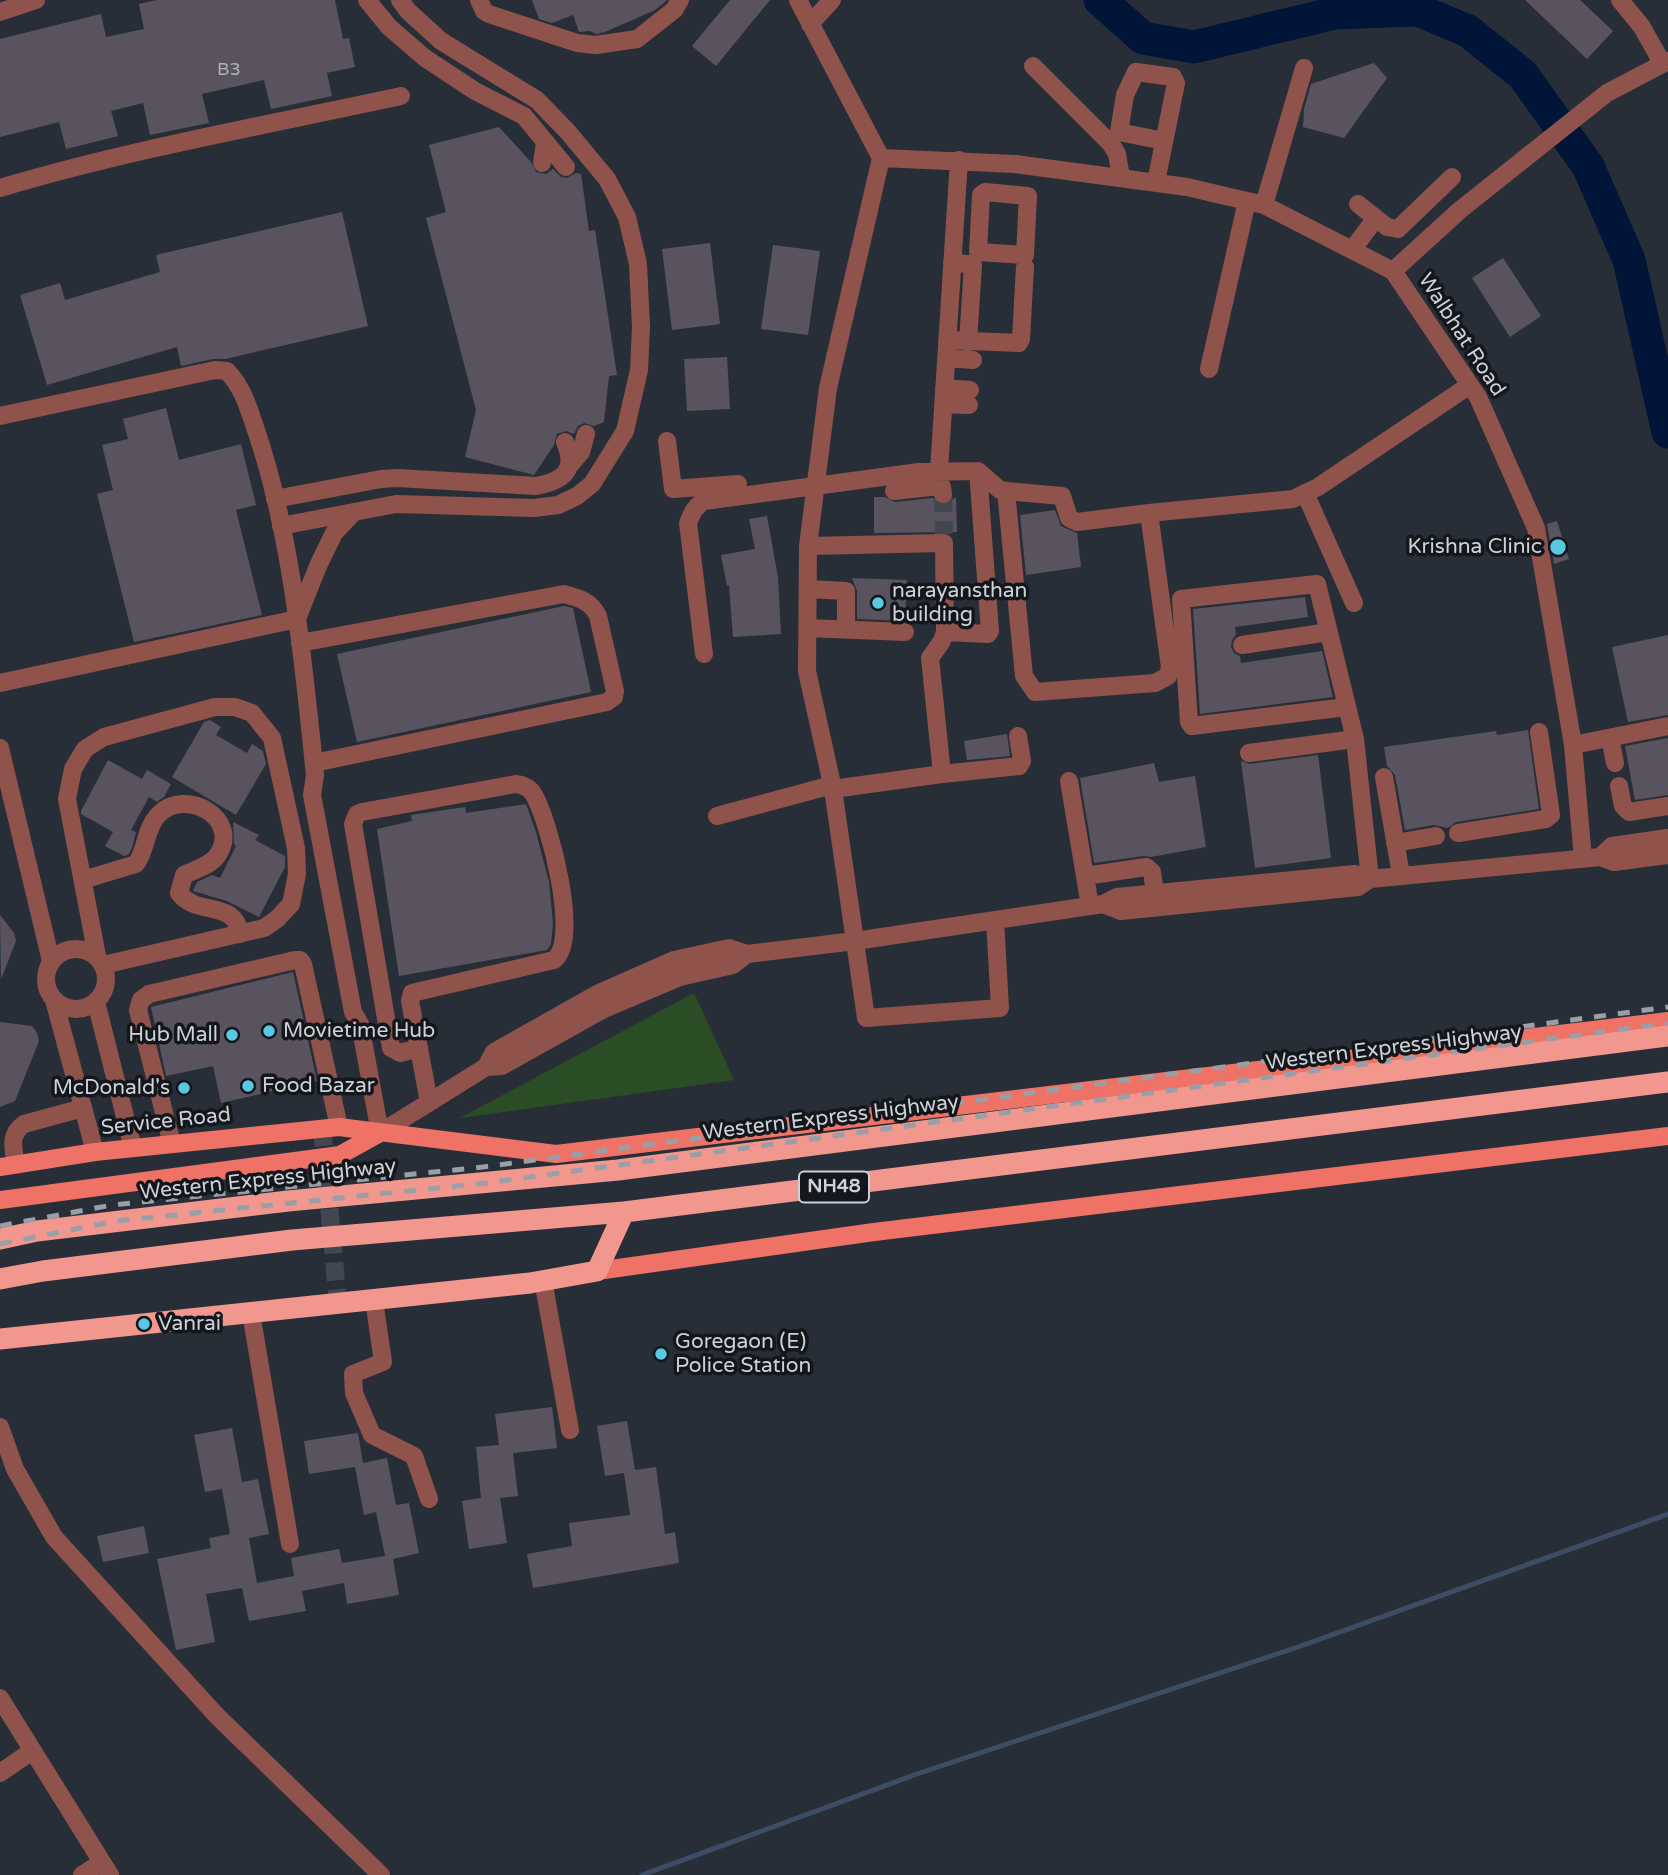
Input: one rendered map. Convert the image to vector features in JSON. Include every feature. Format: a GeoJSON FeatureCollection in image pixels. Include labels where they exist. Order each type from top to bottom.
{"type":"FeatureCollection","features":[{"type":"Feature","properties":{"kind":"highway","name":"Western Express Highway"},"geometry":{"type":"LineString","coordinates":[[0,1239],[37,1231],[288,1201],[618,1170],[1668,1036]]}},
{"type":"Feature","properties":{"kind":"highway","name":"NH48"},"geometry":{"type":"LineString","coordinates":[[0,1279],[43,1271],[292,1240],[624,1212],[1668,1082]]}},
{"type":"Feature","properties":{"kind":"highway"},"geometry":{"type":"LineString","coordinates":[[0,1339],[374,1300],[543,1280],[597,1270],[624,1212]]}},
{"type":"Feature","properties":{"kind":"main road","name":"Service Road"},"geometry":{"type":"LineString","coordinates":[[8,1166],[95,1152],[339,1127],[556,1154],[1668,1021]]}},
{"type":"Feature","properties":{"kind":"main road"},"geometry":{"type":"LineString","coordinates":[[0,1200],[340,1156],[380,1133]]}},
{"type":"Feature","properties":{"kind":"main road"},"geometry":{"type":"LineString","coordinates":[[597,1270],[874,1232],[1668,1136]]}},
{"type":"Feature","properties":{"kind":"street"},"geometry":{"type":"LineString","coordinates":[[367,0],[389,27],[425,58],[465,85],[524,116],[566,167]]}},
{"type":"Feature","properties":{"kind":"street"},"geometry":{"type":"LineString","coordinates":[[479,0],[484,11],[489,14],[586,46],[625,43],[637,39],[674,10],[680,0]]}},
{"type":"Feature","properties":{"kind":"street"},"geometry":{"type":"LineString","coordinates":[[798,0],[881,158],[828,387],[808,546],[807,671],[832,787],[866,1018],[1000,1008],[995,920]]}},
{"type":"Feature","properties":{"kind":"street"},"geometry":{"type":"LineString","coordinates":[[810,24],[832,0]]}},
{"type":"Feature","properties":{"kind":"street"},"geometry":{"type":"LineString","coordinates":[[1393,271],[1460,210],[1607,93],[1665,62],[1620,0]]}},
{"type":"Feature","properties":{"kind":"street"},"geometry":{"type":"LineString","coordinates":[[0,12],[31,1]]}},
{"type":"Feature","properties":{"kind":"street"},"geometry":{"type":"LineString","coordinates":[[281,526],[396,504],[534,508],[558,505],[593,484],[625,431],[639,370],[641,327],[638,264],[627,217],[607,179],[537,100],[441,41],[404,5],[389,27]]}},
{"type":"Feature","properties":{"kind":"street"},"geometry":{"type":"LineString","coordinates":[[1033,66],[1111,144],[1121,177]]}},
{"type":"Feature","properties":{"kind":"street"},"geometry":{"type":"LineString","coordinates":[[1209,369],[1255,203],[1304,68]]}},
{"type":"Feature","properties":{"kind":"street"},"geometry":{"type":"LineString","coordinates":[[0,188],[188,141],[401,96]]}},
{"type":"Feature","properties":{"kind":"street"},"geometry":{"type":"LineString","coordinates":[[524,116],[537,100]]}},
{"type":"Feature","properties":{"kind":"street"},"geometry":{"type":"LineString","coordinates":[[1156,182],[1164,141]]}},
{"type":"Feature","properties":{"kind":"street"},"geometry":{"type":"LineString","coordinates":[[542,163],[545,142]]}},
{"type":"Feature","properties":{"kind":"street","name":"Walbhat Road"},"geometry":{"type":"LineString","coordinates":[[881,158],[1016,164],[1187,187],[1255,203],[1393,271],[1478,397],[1536,528],[1573,745],[1577,795],[1591,858]]}},
{"type":"Feature","properties":{"kind":"street"},"geometry":{"type":"LineString","coordinates":[[939,471],[959,160]]}},
{"type":"Feature","properties":{"kind":"street"},"geometry":{"type":"LineString","coordinates":[[1013,193],[1016,164]]}},
{"type":"Feature","properties":{"kind":"street"},"geometry":{"type":"LineString","coordinates":[[1358,204],[1392,229],[1398,229],[1446,183],[1460,210]]}},
{"type":"Feature","properties":{"kind":"street"},"geometry":{"type":"LineString","coordinates":[[1352,250],[1376,218]]}},
{"type":"Feature","properties":{"kind":"street"},"geometry":{"type":"LineString","coordinates":[[952,262],[973,265],[968,342]]}},
{"type":"Feature","properties":{"kind":"street"},"geometry":{"type":"LineString","coordinates":[[946,349],[968,342],[1015,345],[1020,342],[1025,267]]}},
{"type":"Feature","properties":{"kind":"street"},"geometry":{"type":"LineString","coordinates":[[946,349],[973,360]]}},
{"type":"Feature","properties":{"kind":"street"},"geometry":{"type":"LineString","coordinates":[[0,416],[215,370],[227,371],[244,395],[265,455],[281,526],[300,643],[314,769],[312,795],[353,1012],[360,1024],[380,1133],[486,1067],[494,1052],[600,1001],[729,948],[747,954],[855,941],[1097,905],[1117,897],[1155,893],[1358,887],[1370,879],[1401,874],[1591,858],[1614,862],[1665,844],[1662,807],[1629,812],[1625,810],[1619,786]]}},
{"type":"Feature","properties":{"kind":"street"},"geometry":{"type":"LineString","coordinates":[[894,491],[939,471],[978,471],[1000,490],[1062,496],[1072,521],[1293,499],[1318,487],[1470,385]]}},
{"type":"Feature","properties":{"kind":"street"},"geometry":{"type":"LineString","coordinates":[[943,402],[969,404],[943,402]]}},
{"type":"Feature","properties":{"kind":"street"},"geometry":{"type":"LineString","coordinates":[[275,499],[381,479],[414,478],[536,485],[550,483],[560,480],[581,453],[586,434]]}},
{"type":"Feature","properties":{"kind":"street"},"geometry":{"type":"LineString","coordinates":[[667,441],[673,489],[715,493],[920,480],[941,486],[943,494]]}},
{"type":"Feature","properties":{"kind":"street"},"geometry":{"type":"LineString","coordinates":[[565,442],[570,453],[570,465]]}},
{"type":"Feature","properties":{"kind":"street"},"geometry":{"type":"LineString","coordinates":[[945,632],[988,634],[990,631],[978,471]]}},
{"type":"Feature","properties":{"kind":"street"},"geometry":{"type":"LineString","coordinates":[[457,505],[459,481]]}},
{"type":"Feature","properties":{"kind":"street"},"geometry":{"type":"LineString","coordinates":[[550,483],[558,505]]}},
{"type":"Feature","properties":{"kind":"street"},"geometry":{"type":"LineString","coordinates":[[704,654],[688,523],[692,511],[699,504],[715,493],[738,484]]}},
{"type":"Feature","properties":{"kind":"street"},"geometry":{"type":"LineString","coordinates":[[1006,491],[1024,676],[1035,692],[1155,683],[1168,676],[1170,667],[1149,513]]}},
{"type":"Feature","properties":{"kind":"street"},"geometry":{"type":"LineString","coordinates":[[1305,493],[1354,603]]}},
{"type":"Feature","properties":{"kind":"street"},"geometry":{"type":"LineString","coordinates":[[297,619],[334,533],[354,512]]}},
{"type":"Feature","properties":{"kind":"street"},"geometry":{"type":"LineString","coordinates":[[808,546],[944,538],[945,632],[930,658],[942,774]]}},
{"type":"Feature","properties":{"kind":"street"},"geometry":{"type":"LineString","coordinates":[[1346,707],[1192,726],[1189,722],[1181,600],[1314,583],[1318,587],[1353,735],[1370,879]]}},
{"type":"Feature","properties":{"kind":"street"},"geometry":{"type":"LineString","coordinates":[[808,589],[846,591],[846,629]]}},
{"type":"Feature","properties":{"kind":"street"},"geometry":{"type":"LineString","coordinates":[[300,643],[564,594],[589,602],[594,607],[615,691],[614,697],[607,702],[314,769]]}},
{"type":"Feature","properties":{"kind":"street"},"geometry":{"type":"LineString","coordinates":[[0,683],[297,619]]}},
{"type":"Feature","properties":{"kind":"street"},"geometry":{"type":"LineString","coordinates":[[807,628],[905,632]]}},
{"type":"Feature","properties":{"kind":"street"},"geometry":{"type":"LineString","coordinates":[[1242,645],[1329,632]]}},
{"type":"Feature","properties":{"kind":"street"},"geometry":{"type":"LineString","coordinates":[[54,1000],[72,1009],[89,1007],[96,1002],[106,985],[100,960],[82,880],[67,799],[73,769],[85,749],[104,737],[215,707],[235,708],[252,713],[272,738],[296,848],[297,874],[291,904],[264,928],[100,960],[78,948],[59,954],[51,961],[47,971],[46,981],[54,1000],[95,1152]]}},
{"type":"Feature","properties":{"kind":"street"},"geometry":{"type":"LineString","coordinates":[[1573,745],[1668,726]]}},
{"type":"Feature","properties":{"kind":"street"},"geometry":{"type":"LineString","coordinates":[[1458,833],[1546,819],[1552,810],[1539,732]]}},
{"type":"Feature","properties":{"kind":"street"},"geometry":{"type":"LineString","coordinates":[[1249,753],[1353,735]]}},
{"type":"Feature","properties":{"kind":"street"},"geometry":{"type":"LineString","coordinates":[[717,816],[832,787],[1019,766],[1022,761],[1018,736]]}},
{"type":"Feature","properties":{"kind":"street"},"geometry":{"type":"LineString","coordinates":[[1610,738],[1615,763]]}},
{"type":"Feature","properties":{"kind":"street"},"geometry":{"type":"LineString","coordinates":[[0,748],[51,961]]}},
{"type":"Feature","properties":{"kind":"street"},"geometry":{"type":"LineString","coordinates":[[1384,777],[1401,874]]}},
{"type":"Feature","properties":{"kind":"street"},"geometry":{"type":"LineString","coordinates":[[1069,781],[1085,876],[1097,905]]}},
{"type":"Feature","properties":{"kind":"street"},"geometry":{"type":"LineString","coordinates":[[419,1048],[400,1053],[391,1048],[355,818],[362,812],[516,784],[524,785],[534,794],[552,844],[561,880],[564,908],[563,950],[554,960],[412,993],[410,1001],[419,1048],[429,1101]]}},
{"type":"Feature","properties":{"kind":"street"},"geometry":{"type":"LineString","coordinates":[[1550,800],[1577,795]]}},
{"type":"Feature","properties":{"kind":"street"},"geometry":{"type":"LineString","coordinates":[[82,880],[136,864],[150,827],[158,816],[169,806],[197,805],[212,812],[220,822],[222,845],[210,862],[184,875],[179,892],[190,903],[232,914],[239,924],[240,934]]}},
{"type":"Feature","properties":{"kind":"street"},"geometry":{"type":"LineString","coordinates":[[1395,843],[1436,836]]}},
{"type":"Feature","properties":{"kind":"street"},"geometry":{"type":"LineString","coordinates":[[1085,876],[1146,867],[1152,872],[1155,893]]}},
{"type":"Feature","properties":{"kind":"street"},"geometry":{"type":"LineString","coordinates":[[1097,905],[1121,911],[1275,889]]}},
{"type":"Feature","properties":{"kind":"street"},"geometry":{"type":"LineString","coordinates":[[172,1144],[138,1010],[141,1000],[149,993],[295,960],[300,960],[303,964],[339,1127]]}},
{"type":"Feature","properties":{"kind":"street"},"geometry":{"type":"LineString","coordinates":[[96,1002],[133,1148]]}},
{"type":"Feature","properties":{"kind":"street"},"geometry":{"type":"LineString","coordinates":[[8,1166],[16,1129],[24,1124],[83,1108]]}},
{"type":"Feature","properties":{"kind":"street"},"geometry":{"type":"LineString","coordinates":[[543,1280],[570,1430]]}},
{"type":"Feature","properties":{"kind":"street"},"geometry":{"type":"LineString","coordinates":[[374,1300],[383,1362],[353,1374],[354,1393],[372,1435],[414,1456],[429,1499]]}},
{"type":"Feature","properties":{"kind":"street"},"geometry":{"type":"LineString","coordinates":[[251,1313],[290,1544]]}},
{"type":"Feature","properties":{"kind":"street"},"geometry":{"type":"LineString","coordinates":[[0,1427],[15,1469],[54,1536],[217,1716],[381,1875]]}},
{"type":"Feature","properties":{"kind":"street"},"geometry":{"type":"LineString","coordinates":[[0,1698],[106,1868],[82,1875]]}},
{"type":"Feature","properties":{"kind":"street"},"geometry":{"type":"LineString","coordinates":[[0,1773],[32,1751]]}},
{"type":"Feature","properties":{"kind":"green space"},"geometry":{"type":"Polygon","coordinates":[[[694,993],[734,1080],[460,1118],[694,993]]]}},
{"type":"Feature","properties":{"kind":"building"},"geometry":{"type":"Polygon","coordinates":[[[157,0],[335,0],[343,39],[349,38],[355,67],[327,73],[332,96],[271,109],[264,80],[202,94],[209,123],[150,135],[143,103],[111,111],[118,136],[66,149],[59,122],[0,137],[0,39],[101,14],[106,37],[144,29],[139,4],[157,0]]]}},
{"type":"Feature","properties":{"kind":"building"},"geometry":{"type":"Polygon","coordinates":[[[532,0],[667,0],[655,10],[596,34],[590,31],[579,32],[573,15],[552,23],[539,19],[532,0]]]}},
{"type":"Feature","properties":{"kind":"building"},"geometry":{"type":"Polygon","coordinates":[[[730,0],[770,0],[716,66],[692,46],[730,0]]]}},
{"type":"Feature","properties":{"kind":"building"},"geometry":{"type":"Polygon","coordinates":[[[1525,0],[1580,0],[1613,31],[1587,59],[1525,0]]]}},
{"type":"Feature","properties":{"kind":"building"},"geometry":{"type":"Polygon","coordinates":[[[1374,63],[1387,78],[1344,138],[1303,127],[1304,109],[1311,84],[1374,63]]]}},
{"type":"Feature","properties":{"kind":"building"},"geometry":{"type":"Polygon","coordinates":[[[499,127],[531,162],[536,172],[546,174],[553,169],[561,177],[567,178],[576,173],[581,174],[589,231],[595,230],[617,375],[609,376],[604,422],[594,426],[584,423],[578,426],[574,434],[566,431],[557,434],[554,445],[534,475],[465,457],[476,410],[426,218],[446,212],[429,145],[499,127]]]}},
{"type":"Feature","properties":{"kind":"building"},"geometry":{"type":"Polygon","coordinates":[[[342,212],[368,326],[225,359],[181,366],[177,347],[47,385],[20,295],[60,283],[65,300],[160,272],[156,255],[342,212]]]}},
{"type":"Feature","properties":{"kind":"building"},"geometry":{"type":"Polygon","coordinates":[[[710,243],[720,324],[672,330],[662,249],[710,243]]]}},
{"type":"Feature","properties":{"kind":"building"},"geometry":{"type":"Polygon","coordinates":[[[773,245],[820,251],[808,335],[761,329],[773,245]]]}},
{"type":"Feature","properties":{"kind":"building"},"geometry":{"type":"Polygon","coordinates":[[[1503,258],[1541,316],[1510,337],[1472,278],[1503,258]]]}},
{"type":"Feature","properties":{"kind":"building"},"geometry":{"type":"Polygon","coordinates":[[[727,357],[730,409],[687,411],[684,359],[727,357]]]}},
{"type":"Feature","properties":{"kind":"building"},"geometry":{"type":"Polygon","coordinates":[[[166,408],[179,460],[241,444],[256,505],[236,510],[262,615],[134,642],[97,494],[113,490],[102,445],[128,439],[123,419],[166,408]]]}},
{"type":"Feature","properties":{"kind":"building"},"geometry":{"type":"Polygon","coordinates":[[[874,497],[885,497],[895,502],[933,498],[938,504],[944,505],[956,497],[957,532],[874,533],[874,497]]]}},
{"type":"Feature","properties":{"kind":"building"},"geometry":{"type":"Polygon","coordinates":[[[1055,510],[1061,526],[1077,533],[1081,567],[1026,575],[1020,515],[1055,510]]]}},
{"type":"Feature","properties":{"kind":"building"},"geometry":{"type":"Polygon","coordinates":[[[767,516],[778,577],[781,634],[733,637],[729,585],[727,586],[721,555],[755,549],[749,519],[767,516]]]}},
{"type":"Feature","properties":{"kind":"building"},"geometry":{"type":"Polygon","coordinates":[[[1557,521],[1569,559],[1554,564],[1547,524],[1557,521]]]}},
{"type":"Feature","properties":{"kind":"building","name":"narayansthan building"},"geometry":{"type":"Polygon","coordinates":[[[852,578],[907,580],[905,621],[857,619],[857,591],[852,578]]]}},
{"type":"Feature","properties":{"kind":"building"},"geometry":{"type":"Polygon","coordinates":[[[1305,597],[1308,617],[1235,627],[1236,635],[1231,647],[1234,653],[1240,656],[1241,663],[1322,651],[1333,697],[1200,714],[1193,609],[1305,597]]]}},
{"type":"Feature","properties":{"kind":"building"},"geometry":{"type":"Polygon","coordinates":[[[564,606],[573,608],[591,692],[357,742],[337,654],[564,606]]]}},
{"type":"Feature","properties":{"kind":"building"},"geometry":{"type":"Polygon","coordinates":[[[1668,635],[1668,715],[1628,722],[1612,647],[1668,635]]]}},
{"type":"Feature","properties":{"kind":"building"},"geometry":{"type":"Polygon","coordinates":[[[210,720],[221,727],[216,735],[247,753],[252,744],[263,751],[266,764],[236,815],[172,777],[204,722],[210,720]]]}},
{"type":"Feature","properties":{"kind":"building"},"geometry":{"type":"Polygon","coordinates":[[[1528,730],[1539,809],[1456,822],[1448,828],[1434,825],[1405,830],[1395,775],[1387,766],[1384,747],[1496,731],[1497,735],[1528,730]]]}},
{"type":"Feature","properties":{"kind":"building"},"geometry":{"type":"Polygon","coordinates":[[[1007,734],[1010,756],[967,760],[964,741],[1007,734]]]}},
{"type":"Feature","properties":{"kind":"building"},"geometry":{"type":"Polygon","coordinates":[[[1668,738],[1668,795],[1635,800],[1625,746],[1668,738]]]}},
{"type":"Feature","properties":{"kind":"building"},"geometry":{"type":"Polygon","coordinates":[[[1318,755],[1331,858],[1255,868],[1241,761],[1250,764],[1318,755]]]}},
{"type":"Feature","properties":{"kind":"building"},"geometry":{"type":"Polygon","coordinates":[[[108,760],[142,779],[147,770],[171,784],[164,797],[157,802],[149,797],[131,830],[136,832],[132,848],[129,854],[124,856],[105,846],[113,832],[81,814],[108,760]]]}},
{"type":"Feature","properties":{"kind":"building"},"geometry":{"type":"Polygon","coordinates":[[[1154,763],[1159,782],[1195,776],[1206,847],[1151,857],[1094,863],[1080,778],[1154,763]]]}},
{"type":"Feature","properties":{"kind":"building"},"geometry":{"type":"Polygon","coordinates":[[[526,804],[549,882],[553,923],[551,944],[547,950],[399,976],[377,829],[412,821],[411,815],[465,807],[466,813],[526,804]]]}},
{"type":"Feature","properties":{"kind":"building"},"geometry":{"type":"Polygon","coordinates":[[[233,822],[259,835],[255,840],[285,856],[285,867],[259,917],[227,901],[193,891],[197,882],[212,875],[220,878],[236,846],[233,822]]]}},
{"type":"Feature","properties":{"kind":"building"},"geometry":{"type":"Polygon","coordinates":[[[0,915],[14,933],[16,941],[1,979],[0,915]]]}},
{"type":"Feature","properties":{"kind":"building","name":"Hub Mall"},"geometry":{"type":"Polygon","coordinates":[[[293,972],[317,1081],[221,1103],[213,1066],[166,1076],[151,1007],[293,972]]]}},
{"type":"Feature","properties":{"kind":"building"},"geometry":{"type":"Polygon","coordinates":[[[0,1022],[32,1026],[39,1041],[15,1101],[0,1107],[0,1022]]]}},
{"type":"Feature","properties":{"kind":"building"},"geometry":{"type":"Polygon","coordinates":[[[552,1407],[557,1448],[513,1453],[518,1496],[500,1498],[507,1543],[469,1549],[462,1501],[481,1498],[476,1447],[499,1445],[495,1414],[552,1407]]]}},
{"type":"Feature","properties":{"kind":"building"},"geometry":{"type":"Polygon","coordinates":[[[627,1421],[635,1470],[656,1467],[665,1534],[675,1532],[679,1563],[533,1588],[527,1554],[572,1546],[569,1523],[630,1515],[624,1473],[605,1476],[597,1426],[627,1421]]]}},
{"type":"Feature","properties":{"kind":"building"},"geometry":{"type":"Polygon","coordinates":[[[232,1428],[242,1482],[258,1479],[269,1534],[249,1538],[257,1583],[294,1576],[291,1558],[339,1549],[342,1563],[385,1556],[376,1512],[364,1515],[355,1467],[309,1474],[304,1441],[358,1433],[363,1463],[387,1458],[396,1505],[409,1503],[419,1553],[393,1559],[399,1595],[347,1604],[344,1583],[302,1591],[306,1611],[249,1621],[242,1588],[206,1594],[215,1642],[176,1650],[157,1559],[211,1548],[209,1538],[230,1534],[222,1489],[205,1492],[194,1435],[232,1428]]]}},
{"type":"Feature","properties":{"kind":"building"},"geometry":{"type":"Polygon","coordinates":[[[144,1526],[149,1553],[103,1562],[97,1536],[144,1526]]]}},
{"type":"Feature","properties":{"kind":"waterway"},"geometry":{"type":"LineString","coordinates":[[1100,0],[1143,38],[1194,47],[1335,13],[1418,10],[1468,31],[1523,75],[1588,166],[1629,260],[1668,432]]}},
{"type":"Feature","properties":{"kind":"waterway"},"geometry":{"type":"LineString","coordinates":[[642,1875],[917,1774],[1298,1647],[1668,1514]]}},
{"type":"Feature","properties":{"kind":"tunnel"},"geometry":{"type":"LineString","coordinates":[[943,494],[944,534]]}},
{"type":"Feature","properties":{"kind":"tunnel"},"geometry":{"type":"LineString","coordinates":[[322,1128],[338,1304]]}},
{"type":"Feature","properties":{"kind":"railway"},"geometry":{"type":"LineString","coordinates":[[0,1226],[112,1205],[483,1167],[1668,1007]]}},
{"type":"Feature","properties":{"kind":"railway"},"geometry":{"type":"LineString","coordinates":[[0,1244],[116,1221],[486,1183],[1668,1023]]}},
{"type":"Feature","properties":{"kind":"place","name":"Krishna Clinic"},"geometry":{"type":"Point","coordinates":[1558,547]}},
{"type":"Feature","properties":{"kind":"place","name":"narayansthan building"},"geometry":{"type":"Point","coordinates":[878,603]}},
{"type":"Feature","properties":{"kind":"place","name":"Movietime Hub"},"geometry":{"type":"Point","coordinates":[269,1031]}},
{"type":"Feature","properties":{"kind":"place","name":"Hub Mall"},"geometry":{"type":"Point","coordinates":[232,1035]}},
{"type":"Feature","properties":{"kind":"place","name":"Food Bazar"},"geometry":{"type":"Point","coordinates":[248,1086]}},
{"type":"Feature","properties":{"kind":"place","name":"McDonald's"},"geometry":{"type":"Point","coordinates":[184,1088]}},
{"type":"Feature","properties":{"kind":"place","name":"Vanrai"},"geometry":{"type":"Point","coordinates":[144,1324]}},
{"type":"Feature","properties":{"kind":"place","name":"Goregaon (E) Police Station"},"geometry":{"type":"Point","coordinates":[661,1354]}}]}
